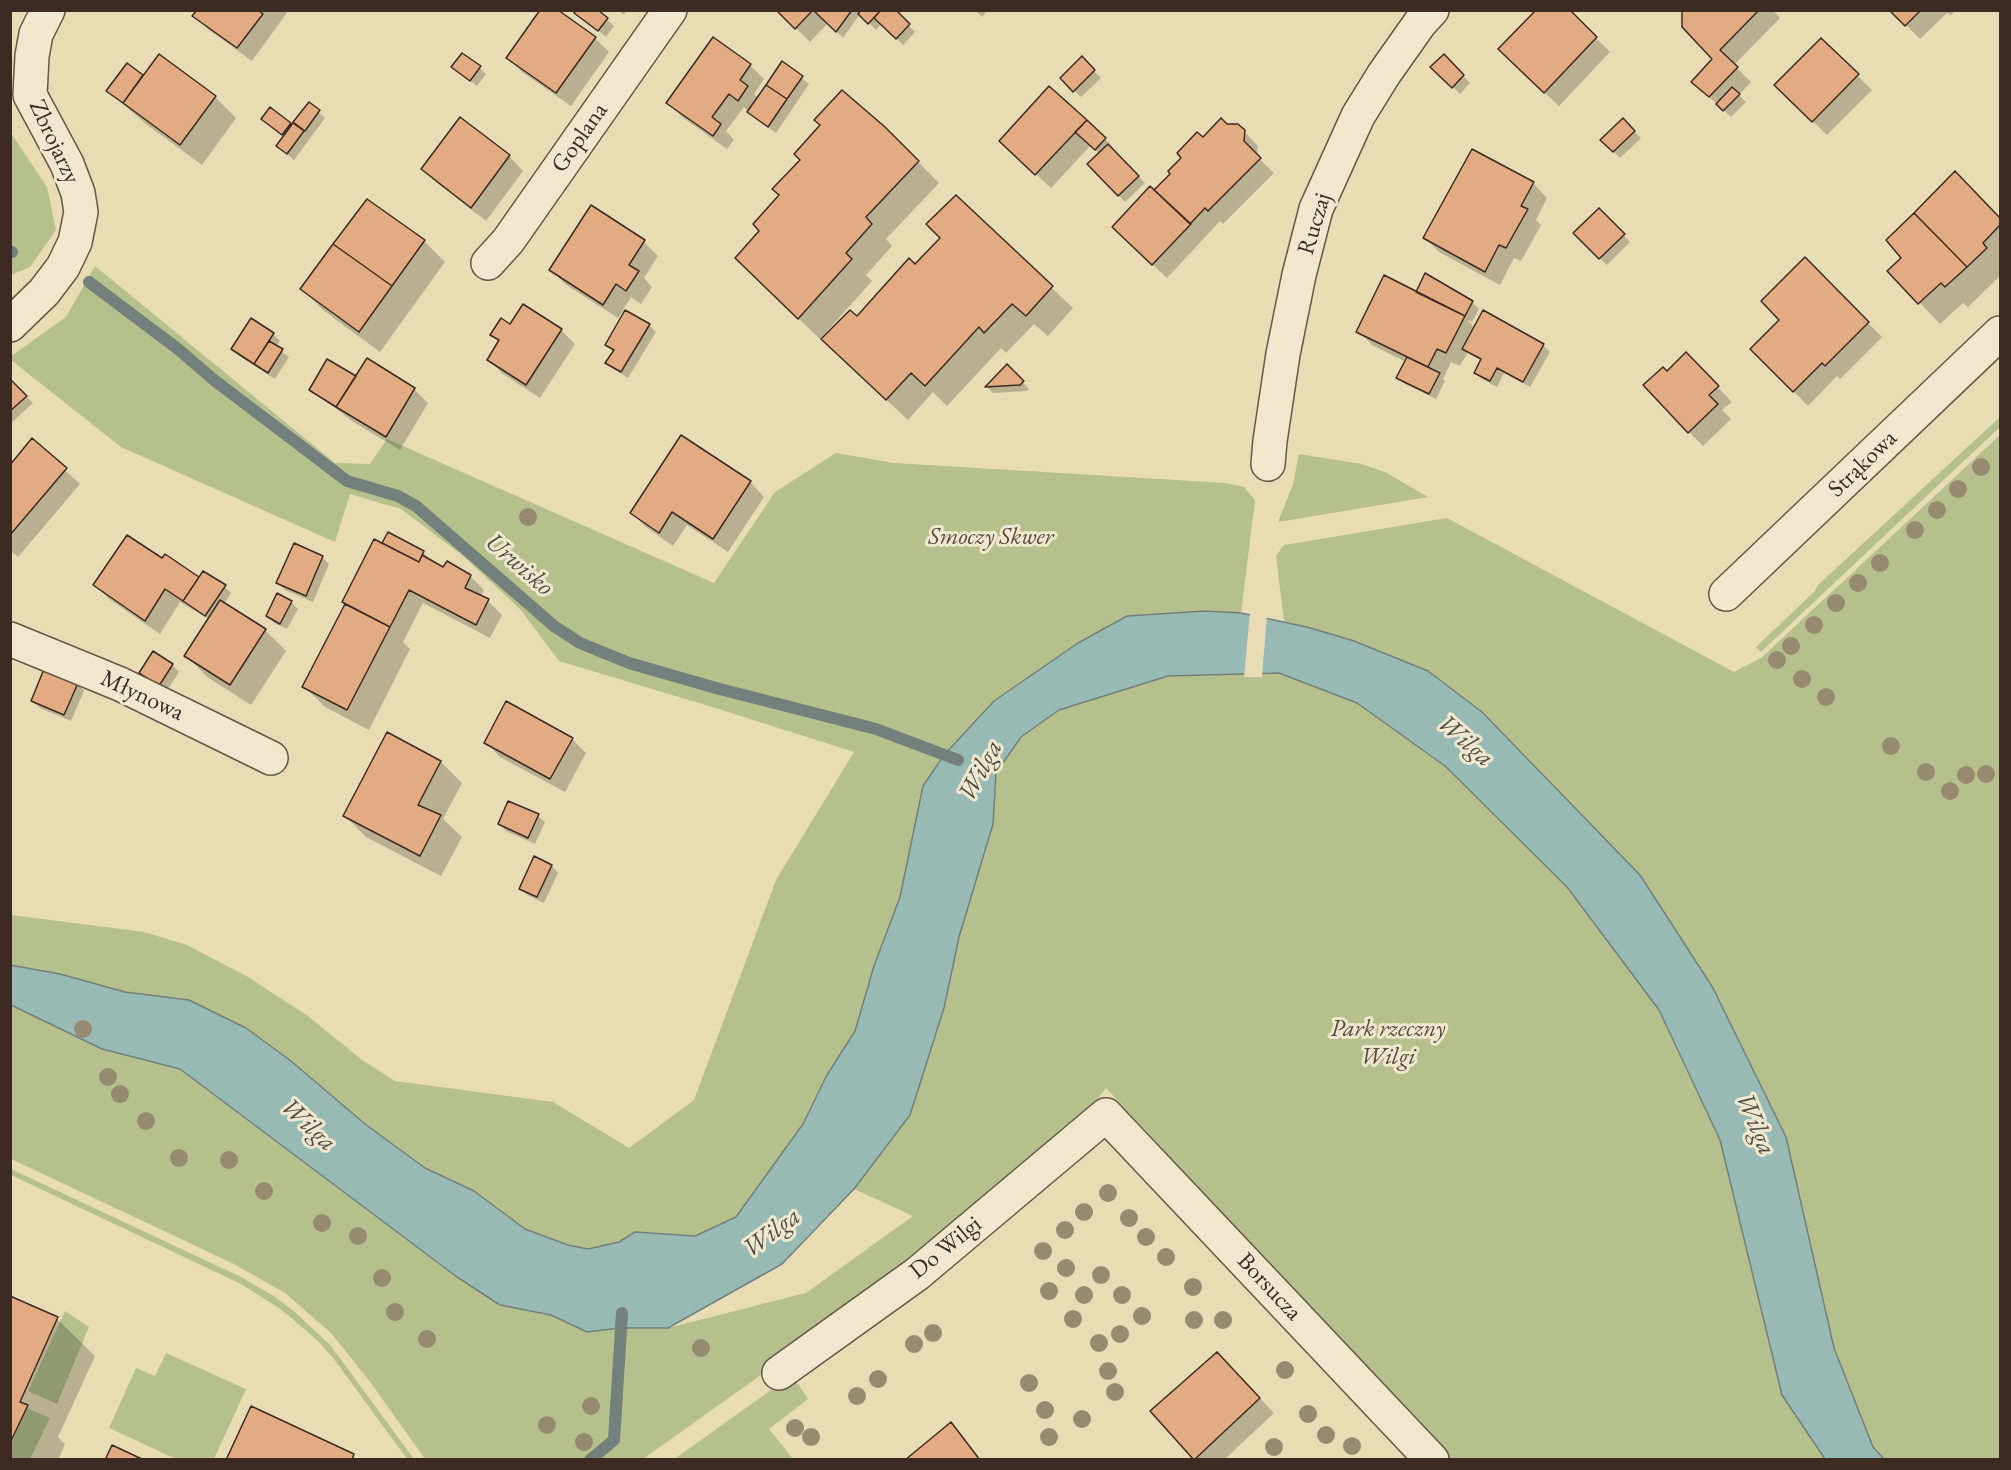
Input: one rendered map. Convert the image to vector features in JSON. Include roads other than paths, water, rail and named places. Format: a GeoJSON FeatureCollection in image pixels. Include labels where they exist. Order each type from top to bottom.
{"type":"FeatureCollection","features":[{"type":"Feature","properties":{"kind":"street","name":"Zbrojarzy"},"geometry":{"type":"LineString","coordinates":[[10,325],[44,292],[63,267],[75,242],[81,212],[78,193],[67,164],[30,95],[32,56],[36,34],[48,10]]}},
{"type":"Feature","properties":{"kind":"street","name":"Goplana"},"geometry":{"type":"LineString","coordinates":[[488,262],[507,241],[670,10]]}},
{"type":"Feature","properties":{"kind":"street","name":"Ruczaj"},"geometry":{"type":"LineString","coordinates":[[1268,464],[1283,354],[1299,275],[1316,209],[1358,116],[1420,22],[1432,10]]}},
{"type":"Feature","properties":{"kind":"street","name":"Strąkowa"},"geometry":{"type":"LineString","coordinates":[[1726,594],[2001,333]]}},
{"type":"Feature","properties":{"kind":"street","name":"Młynowa"},"geometry":{"type":"LineString","coordinates":[[10,639],[120,684],[271,758]]}},
{"type":"Feature","properties":{"kind":"street","name":"Do Wilgi"},"geometry":{"type":"LineString","coordinates":[[779,1373],[917,1274],[1106,1115]]}},
{"type":"Feature","properties":{"kind":"street","name":"Borsucza"},"geometry":{"type":"LineString","coordinates":[[1106,1115],[1432,1460]]}},
{"type":"Feature","properties":{"kind":"water","name":"Wilga"},"geometry":{"type":"Polygon","coordinates":[[[1205,611],[1241,613],[1307,627],[1354,641],[1428,671],[1482,712],[1640,875],[1713,988],[1786,1137],[1834,1348],[1873,1447],[1884,1459],[1825,1459],[1782,1395],[1720,1140],[1659,1010],[1567,887],[1445,766],[1357,703],[1279,673],[1168,676],[1059,710],[1021,737],[996,773],[993,824],[959,937],[944,1008],[910,1115],[854,1189],[782,1264],[668,1328],[620,1328],[587,1332],[551,1315],[500,1305],[457,1277],[180,1069],[102,1049],[11,1005],[10,965],[60,974],[125,992],[189,1000],[246,1028],[291,1061],[365,1124],[425,1168],[474,1191],[525,1229],[568,1245],[588,1249],[619,1242],[635,1232],[695,1236],[736,1217],[803,1124],[827,1075],[855,1031],[874,966],[900,897],[923,786],[944,755],[994,701],[1078,643],[1127,616],[1205,611]]]}},
{"type":"Feature","properties":{"kind":"waterway","name":"Urwisko"},"geometry":{"type":"LineString","coordinates":[[89,282],[347,481],[398,496],[416,506],[554,626],[580,643],[629,663],[876,729],[958,760]]}},
{"type":"Feature","properties":{"kind":"waterway"},"geometry":{"type":"LineString","coordinates":[[590,1460],[614,1440],[622,1313]]}},
{"type":"Feature","properties":{"kind":"park label","name":"Smoczy Skwer"},"geometry":{"type":"Point","coordinates":[991,537]}},
{"type":"Feature","properties":{"kind":"park label","name":"Park rzeczny Wilgi"},"geometry":{"type":"Point","coordinates":[1388,1043]}}]}
